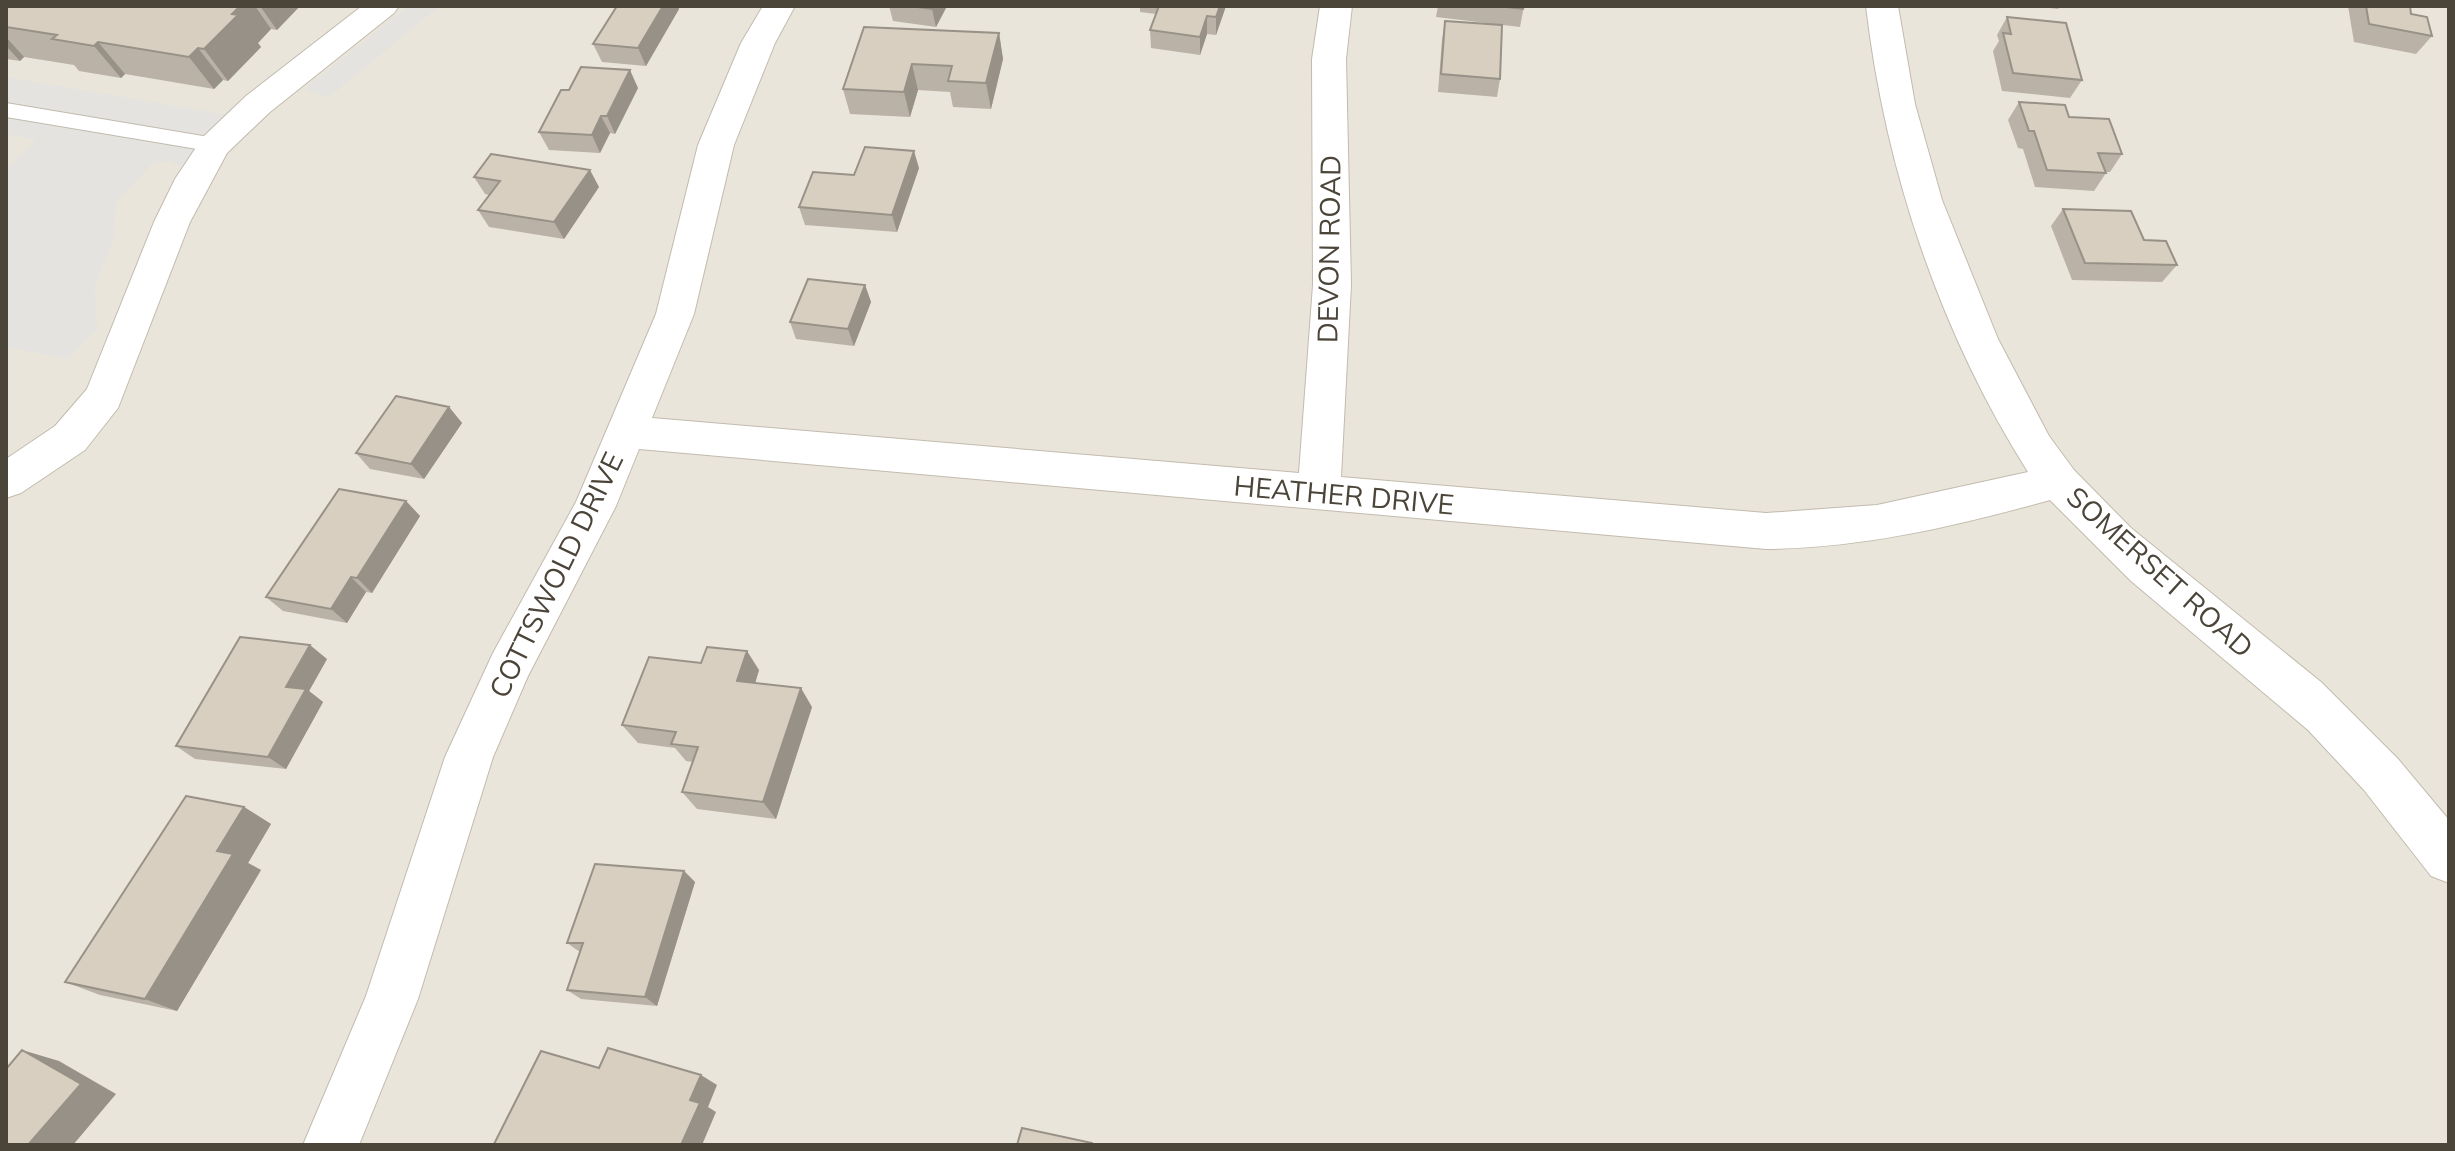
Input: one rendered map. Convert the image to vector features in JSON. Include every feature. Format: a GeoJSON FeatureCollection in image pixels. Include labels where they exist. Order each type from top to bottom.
{"type":"FeatureCollection","features":[{"type":"Feature","properties":{"kind":"street"},"geometry":{"type":"LineString","coordinates":[[6,481],[70,438],[104,397],[172,222],[193,179],[215,145],[258,104],[383,6]]}},
{"type":"Feature","properties":{"kind":"street","name":"COTTSWOLD DRIVE"},"geometry":{"type":"LineString","coordinates":[[331,1145],[392,999],[469,757],[509,667],[595,506],[675,314],[716,145],[758,43],[779,6]]}},
{"type":"Feature","properties":{"kind":"street","name":"DEVON ROAD"},"geometry":{"type":"LineString","coordinates":[[1319,493],[1332,285],[1329,59],[1336,6]]}},
{"type":"Feature","properties":{"kind":"street","name":"SOMERSET ROAD"},"geometry":{"type":"LineString","coordinates":[[1882,6],[1887,59],[1903,134],[1967,318],[2020,423],[2058,481],[2108,533],[2306,698],[2358,749],[2449,859]]}},
{"type":"Feature","properties":{"kind":"street","name":"HEATHER DRIVE"},"geometry":{"type":"LineString","coordinates":[[625,432],[1695,527],[1816,532],[1876,525],[2058,481]]}},
{"type":"Feature","properties":{"kind":"lane"},"geometry":{"type":"LineString","coordinates":[[6,110],[215,145]]}},
{"type":"Feature","properties":{"kind":"shaded area"},"geometry":{"type":"Polygon","coordinates":[[[6,6],[2449,6],[2449,1145],[6,1145],[6,6]]]}},
{"type":"Feature","properties":{"kind":"shaded area"},"geometry":{"type":"Polygon","coordinates":[[[408,6],[440,6],[328,98],[304,89],[408,6]]]}},
{"type":"Feature","properties":{"kind":"shaded area"},"geometry":{"type":"Polygon","coordinates":[[[6,77],[229,115],[180,167],[171,161],[153,163],[116,203],[113,242],[95,285],[97,329],[68,359],[6,347],[6,170],[36,140],[6,134],[6,77]]]}},
{"type":"Feature","properties":{"kind":"building"},"geometry":{"type":"Polygon","coordinates":[[[6,6],[240,6],[232,14],[238,15],[204,49],[198,48],[189,57],[98,42],[94,46],[52,39],[57,35],[6,27],[6,6]]]}},
{"type":"Feature","properties":{"kind":"building"},"geometry":{"type":"Polygon","coordinates":[[[617,6],[663,6],[638,48],[593,44],[617,6]]]}},
{"type":"Feature","properties":{"kind":"building"},"geometry":{"type":"Polygon","coordinates":[[[1159,6],[1220,6],[1216,17],[1207,16],[1200,37],[1150,30],[1159,6]]]}},
{"type":"Feature","properties":{"kind":"building"},"geometry":{"type":"Polygon","coordinates":[[[2366,6],[2410,6],[2411,14],[2427,17],[2432,36],[2369,24],[2366,6]]]}},
{"type":"Feature","properties":{"kind":"building"},"geometry":{"type":"Polygon","coordinates":[[[2007,17],[2066,23],[2082,80],[2013,73],[2003,33],[2011,34],[2007,17]]]}},
{"type":"Feature","properties":{"kind":"building"},"geometry":{"type":"Polygon","coordinates":[[[1445,21],[1502,25],[1500,79],[1441,74],[1445,21]]]}},
{"type":"Feature","properties":{"kind":"building"},"geometry":{"type":"Polygon","coordinates":[[[864,27],[999,33],[986,83],[948,81],[952,66],[912,64],[904,92],[843,89],[864,27]]]}},
{"type":"Feature","properties":{"kind":"building"},"geometry":{"type":"Polygon","coordinates":[[[581,67],[630,70],[607,116],[601,116],[592,135],[539,132],[561,90],[569,90],[581,67]]]}},
{"type":"Feature","properties":{"kind":"building"},"geometry":{"type":"Polygon","coordinates":[[[2019,102],[2065,105],[2069,117],[2109,119],[2122,154],[2098,153],[2106,173],[2047,170],[2034,131],[2029,131],[2019,102]]]}},
{"type":"Feature","properties":{"kind":"building"},"geometry":{"type":"Polygon","coordinates":[[[865,147],[914,151],[892,215],[799,207],[813,172],[854,175],[865,147]]]}},
{"type":"Feature","properties":{"kind":"building"},"geometry":{"type":"Polygon","coordinates":[[[491,154],[590,170],[554,222],[478,210],[500,181],[474,177],[491,154]]]}},
{"type":"Feature","properties":{"kind":"building"},"geometry":{"type":"Polygon","coordinates":[[[2063,209],[2131,211],[2144,240],[2166,241],[2177,265],[2085,263],[2063,209]]]}},
{"type":"Feature","properties":{"kind":"building"},"geometry":{"type":"Polygon","coordinates":[[[808,279],[865,285],[848,329],[790,322],[808,279]]]}},
{"type":"Feature","properties":{"kind":"building"},"geometry":{"type":"Polygon","coordinates":[[[396,396],[449,407],[411,464],[356,453],[396,396]]]}},
{"type":"Feature","properties":{"kind":"building"},"geometry":{"type":"Polygon","coordinates":[[[339,489],[406,501],[357,578],[351,577],[331,609],[266,597],[339,489]]]}},
{"type":"Feature","properties":{"kind":"building"},"geometry":{"type":"Polygon","coordinates":[[[240,637],[310,645],[286,687],[306,689],[268,757],[176,746],[240,637]]]}},
{"type":"Feature","properties":{"kind":"building"},"geometry":{"type":"Polygon","coordinates":[[[707,647],[747,651],[737,681],[801,688],[763,802],[682,792],[698,747],[671,744],[676,732],[622,725],[649,657],[701,663],[707,647]]]}},
{"type":"Feature","properties":{"kind":"building"},"geometry":{"type":"Polygon","coordinates":[[[186,796],[244,807],[217,851],[233,854],[145,999],[65,982],[186,796]]]}},
{"type":"Feature","properties":{"kind":"building"},"geometry":{"type":"Polygon","coordinates":[[[595,864],[684,871],[645,997],[567,990],[583,943],[567,943],[595,864]]]}},
{"type":"Feature","properties":{"kind":"building"},"geometry":{"type":"Polygon","coordinates":[[[608,1048],[701,1075],[690,1100],[700,1103],[681,1145],[494,1144],[541,1051],[599,1068],[608,1048]]]}},
{"type":"Feature","properties":{"kind":"building"},"geometry":{"type":"Polygon","coordinates":[[[22,1050],[81,1084],[28,1145],[6,1145],[6,1069],[22,1050]]]}},
{"type":"Feature","properties":{"kind":"building"},"geometry":{"type":"Polygon","coordinates":[[[1022,1128],[1092,1143],[1092,1145],[1017,1145],[1022,1128]]]}}]}
